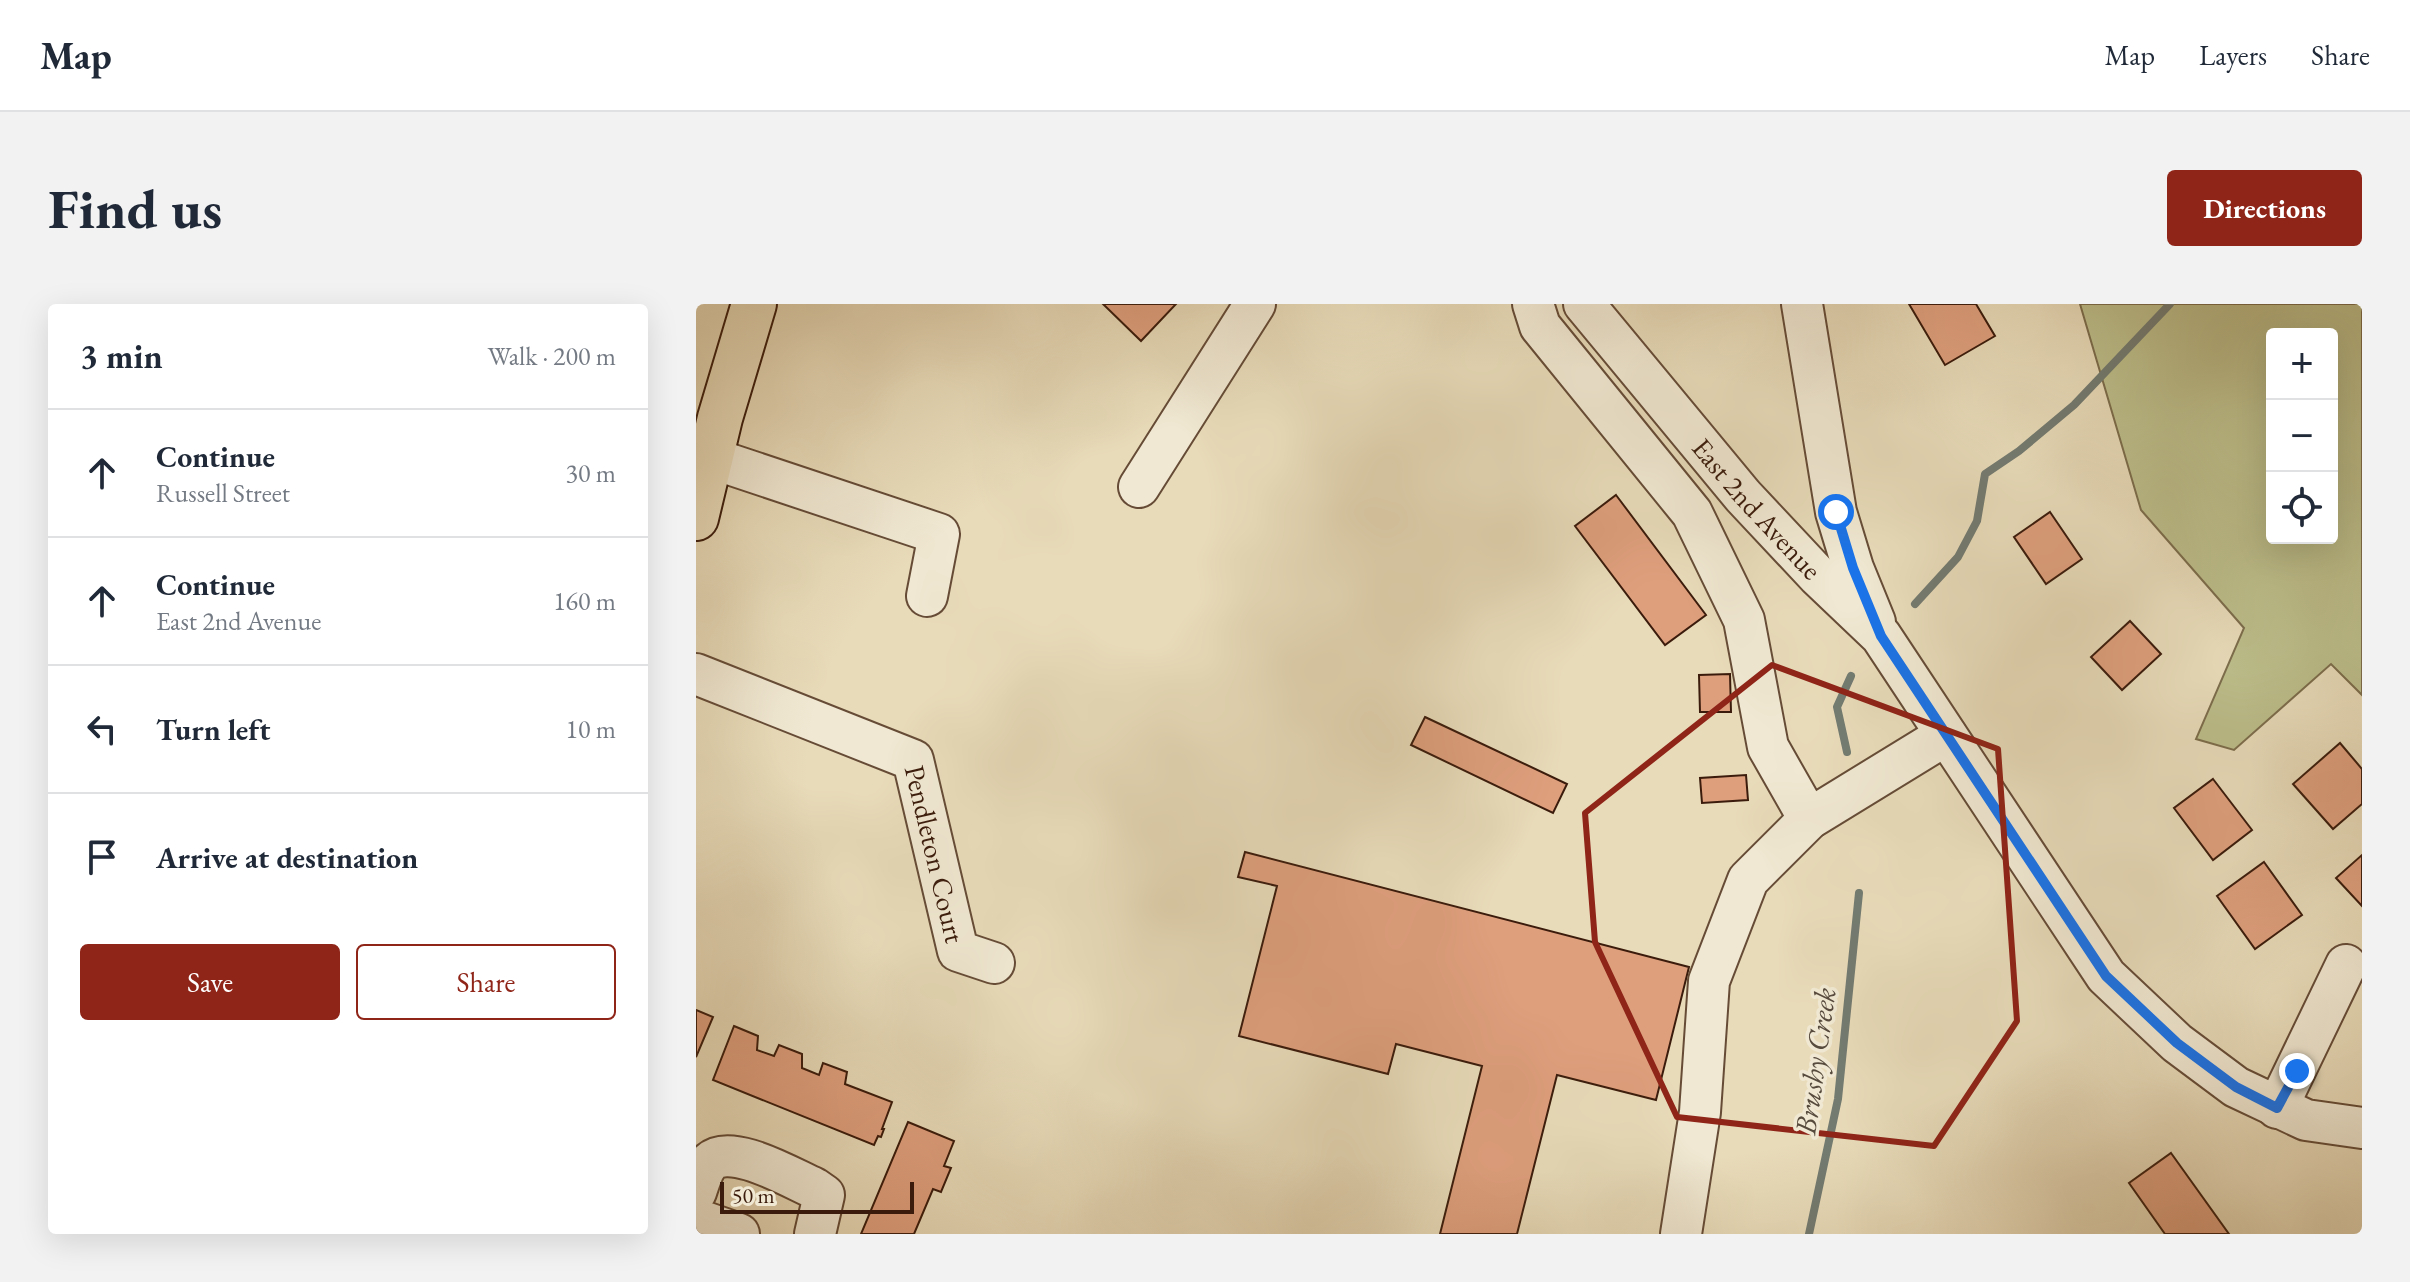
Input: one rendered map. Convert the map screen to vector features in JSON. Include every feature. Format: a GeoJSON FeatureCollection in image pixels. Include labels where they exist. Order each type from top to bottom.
{"type":"FeatureCollection","features":[{"type":"Feature","properties":{"kind":"main road"},"geometry":{"type":"LineString","coordinates":[[696,518],[754,304]]}},
{"type":"Feature","properties":{"kind":"street"},"geometry":{"type":"LineString","coordinates":[[1139,487],[1255,304]]}},
{"type":"Feature","properties":{"kind":"street"},"geometry":{"type":"LineString","coordinates":[[1533,304],[1540,326],[1692,513],[1744,620],[1768,747],[1809,819]]}},
{"type":"Feature","properties":{"kind":"street","name":"East 2nd Avenue"},"geometry":{"type":"LineString","coordinates":[[1584,304],[1743,496],[1818,576],[1881,636],[2106,976],[2177,1043],[2236,1087],[2306,1120],[2362,1128]]}},
{"type":"Feature","properties":{"kind":"street"},"geometry":{"type":"LineString","coordinates":[[1802,304],[1836,512],[1853,568],[1881,636]]}},
{"type":"Feature","properties":{"kind":"street"},"geometry":{"type":"LineString","coordinates":[[711,458],[939,534],[927,596]]}},
{"type":"Feature","properties":{"kind":"street","name":"Pendleton Court"},"geometry":{"type":"LineString","coordinates":[[696,674],[913,760],[958,951],[994,963]]}},
{"type":"Feature","properties":{"kind":"street"},"geometry":{"type":"LineString","coordinates":[[1681,1234],[1700,1112],[1709,981],[1748,880],[1809,819],[1946,735]]}},
{"type":"Feature","properties":{"kind":"street"},"geometry":{"type":"LineString","coordinates":[[2277,1108],[2346,965]]}},
{"type":"Feature","properties":{"kind":"street"},"geometry":{"type":"LineString","coordinates":[[696,1192],[709,1163],[722,1156],[740,1156],[824,1195],[815,1234]]}},
{"type":"Feature","properties":{"kind":"street"},"geometry":{"type":"LineString","coordinates":[[696,1219],[739,1234]]}},
{"type":"Feature","properties":{"kind":"highlighted area"},"geometry":{"type":"Polygon","coordinates":[[[1772,665],[1998,749],[2017,1021],[1934,1146],[1677,1117],[1595,942],[1585,813],[1772,665]]]}},
{"type":"Feature","properties":{"kind":"green space"},"geometry":{"type":"Polygon","coordinates":[[[2080,304],[2362,304],[2362,695],[2331,664],[2234,750],[2196,739],[2244,628],[2141,510],[2080,304]]]}},
{"type":"Feature","properties":{"kind":"building"},"geometry":{"type":"Polygon","coordinates":[[[1103,304],[1176,304],[1141,341],[1103,304]]]}},
{"type":"Feature","properties":{"kind":"building"},"geometry":{"type":"Polygon","coordinates":[[[1909,304],[1976,304],[1995,336],[1945,365],[1909,304]]]}},
{"type":"Feature","properties":{"kind":"building"},"geometry":{"type":"Polygon","coordinates":[[[1616,495],[1706,615],[1665,645],[1575,526],[1616,495]]]}},
{"type":"Feature","properties":{"kind":"building"},"geometry":{"type":"Polygon","coordinates":[[[2050,512],[2082,559],[2046,584],[2014,537],[2050,512]]]}},
{"type":"Feature","properties":{"kind":"building"},"geometry":{"type":"Polygon","coordinates":[[[2130,621],[2161,654],[2122,690],[2091,657],[2130,621]]]}},
{"type":"Feature","properties":{"kind":"building"},"geometry":{"type":"Polygon","coordinates":[[[1730,674],[1731,712],[1700,712],[1699,675],[1730,674]]]}},
{"type":"Feature","properties":{"kind":"building"},"geometry":{"type":"Polygon","coordinates":[[[1425,717],[1567,784],[1553,813],[1411,745],[1425,717]]]}},
{"type":"Feature","properties":{"kind":"building"},"geometry":{"type":"Polygon","coordinates":[[[2340,743],[2362,769],[2362,804],[2333,829],[2293,784],[2340,743]]]}},
{"type":"Feature","properties":{"kind":"building"},"geometry":{"type":"Polygon","coordinates":[[[1746,775],[1748,800],[1702,803],[1700,778],[1746,775]]]}},
{"type":"Feature","properties":{"kind":"building"},"geometry":{"type":"Polygon","coordinates":[[[2213,779],[2252,830],[2213,860],[2174,808],[2213,779]]]}},
{"type":"Feature","properties":{"kind":"building"},"geometry":{"type":"Polygon","coordinates":[[[1245,852],[1689,967],[1656,1100],[1557,1075],[1517,1234],[1440,1234],[1482,1066],[1396,1044],[1388,1074],[1239,1036],[1277,886],[1238,877],[1245,852]]]}},
{"type":"Feature","properties":{"kind":"building"},"geometry":{"type":"Polygon","coordinates":[[[2362,855],[2362,906],[2336,878],[2362,855]]]}},
{"type":"Feature","properties":{"kind":"building"},"geometry":{"type":"Polygon","coordinates":[[[2264,862],[2302,915],[2255,949],[2217,896],[2264,862]]]}},
{"type":"Feature","properties":{"kind":"building"},"geometry":{"type":"Polygon","coordinates":[[[696,1010],[713,1017],[696,1057],[696,1010]]]}},
{"type":"Feature","properties":{"kind":"building"},"geometry":{"type":"Polygon","coordinates":[[[734,1026],[758,1036],[757,1050],[774,1056],[779,1045],[802,1054],[802,1068],[819,1075],[823,1063],[847,1072],[845,1084],[892,1102],[881,1137],[878,1136],[874,1145],[713,1080],[734,1026]]]}},
{"type":"Feature","properties":{"kind":"building"},"geometry":{"type":"Polygon","coordinates":[[[908,1122],[954,1141],[944,1166],[951,1168],[941,1192],[933,1189],[914,1234],[861,1234],[908,1122]]]}},
{"type":"Feature","properties":{"kind":"building"},"geometry":{"type":"Polygon","coordinates":[[[2171,1153],[2229,1234],[2165,1234],[2129,1183],[2171,1153]]]}},
{"type":"Feature","properties":{"kind":"waterway","name":"Brushy Creek"},"geometry":{"type":"LineString","coordinates":[[1915,604],[1958,557],[1977,521],[1985,474],[2019,451],[2074,405],[2170,304]]}},
{"type":"Feature","properties":{"kind":"waterway","name":"Brushy Creek"},"geometry":{"type":"LineString","coordinates":[[1847,752],[1837,707],[1851,676]]}},
{"type":"Feature","properties":{"kind":"waterway","name":"Brushy Creek"},"geometry":{"type":"LineString","coordinates":[[1809,1234],[1838,1099],[1859,893]]}},
{"type":"Feature","properties":{"kind":"route"},"geometry":{"type":"LineString","coordinates":[[1836,512],[1853,568],[1881,636],[2106,976],[2177,1043],[2236,1087],[2277,1108],[2297,1071]]}}]}
